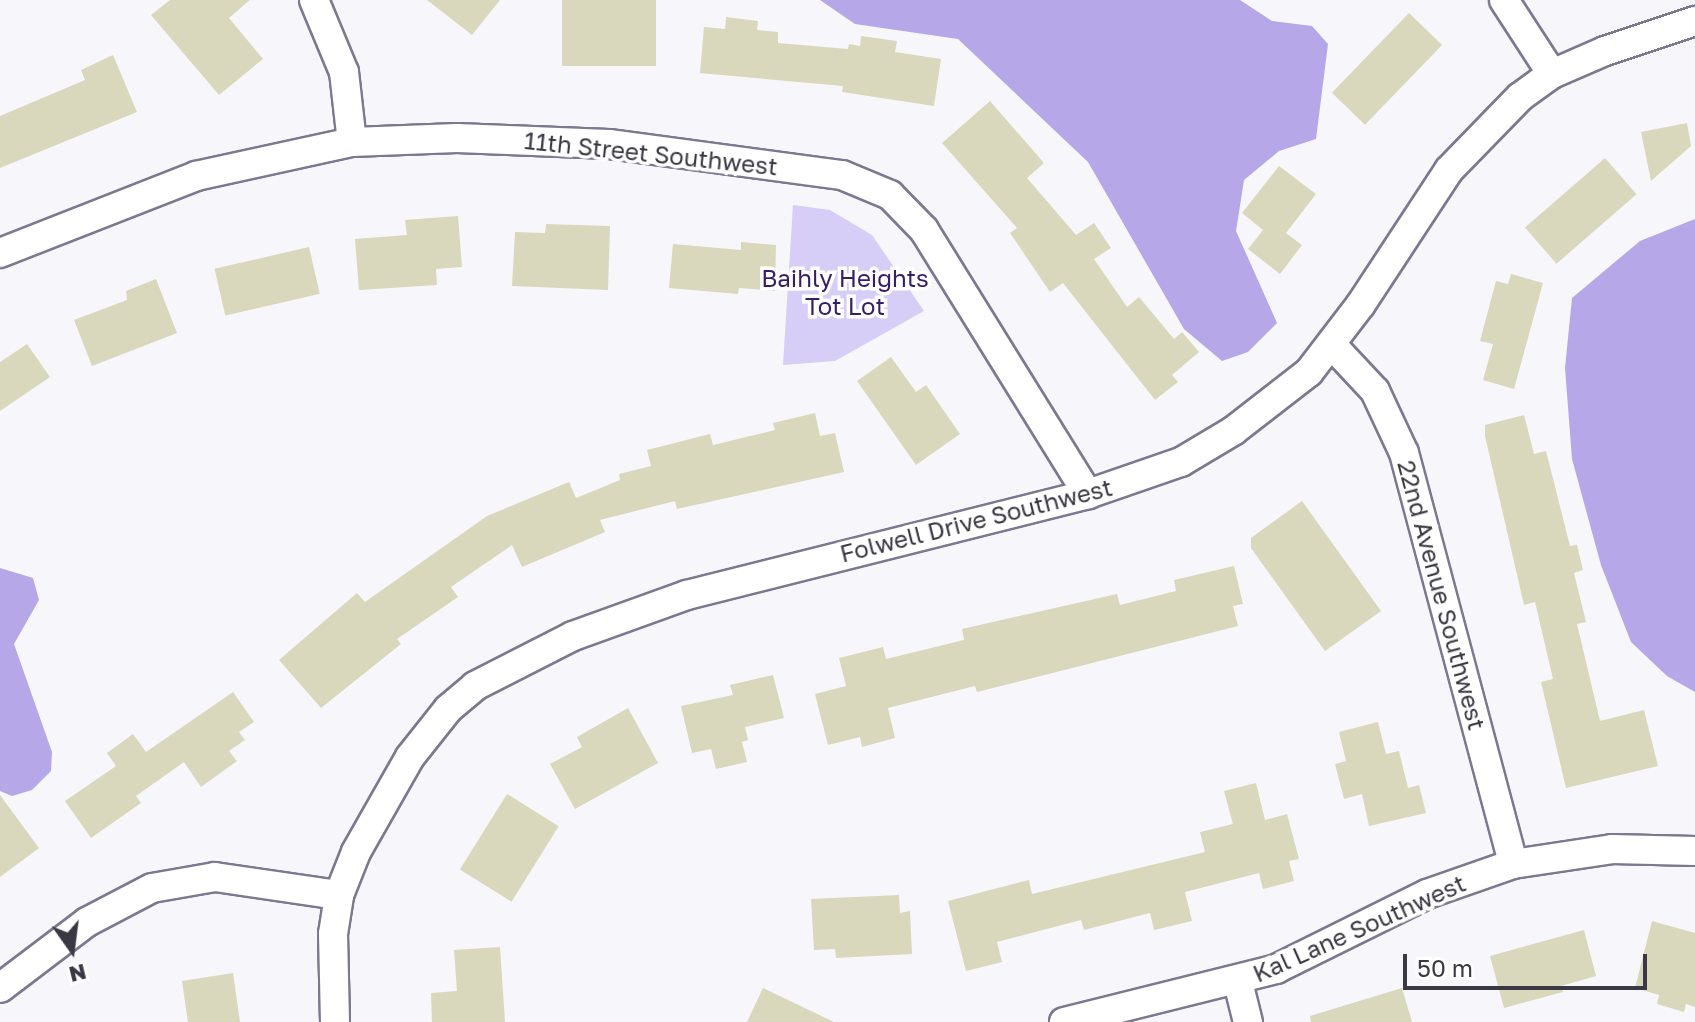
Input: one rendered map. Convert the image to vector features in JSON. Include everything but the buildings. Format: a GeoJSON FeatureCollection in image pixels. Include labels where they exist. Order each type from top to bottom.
{"type":"FeatureCollection","features":[{"type":"Feature","properties":{"kind":"street"},"geometry":{"type":"LineString","coordinates":[[314,0],[344,72],[352,142]]}},
{"type":"Feature","properties":{"kind":"street"},"geometry":{"type":"LineString","coordinates":[[1504,0],[1552,74]]}},
{"type":"Feature","properties":{"kind":"street","name":"Folwell Drive Southwest"},"geometry":{"type":"LineString","coordinates":[[335,1022],[333,934],[339,895],[388,791],[448,709],[475,686],[533,654],[687,595],[1088,494],[1181,462],[1233,431],[1298,382],[1332,345],[1449,170],[1520,97],[1552,74],[1695,21]]}},
{"type":"Feature","properties":{"kind":"street","name":"11th Street Southwest"},"geometry":{"type":"LineString","coordinates":[[0,253],[196,176],[352,142],[546,140],[792,168],[868,184],[909,212],[967,294],[1088,494]]}},
{"type":"Feature","properties":{"kind":"street","name":"22nd Avenue Southwest"},"geometry":{"type":"LineString","coordinates":[[1332,345],[1375,391],[1404,453],[1513,864]]}},
{"type":"Feature","properties":{"kind":"street","name":"Kal Lane Southwest"},"geometry":{"type":"LineString","coordinates":[[1064,1022],[1238,982],[1316,951],[1427,894],[1513,864],[1612,849],[1695,851]]}},
{"type":"Feature","properties":{"kind":"street"},"geometry":{"type":"LineString","coordinates":[[0,988],[87,922],[152,888],[215,877],[339,895]]}},
{"type":"Feature","properties":{"kind":"street"},"geometry":{"type":"LineString","coordinates":[[1238,982],[1248,1022]]}},
{"type":"Feature","properties":{"kind":"green space","name":"Baihly Heights Tot Lot"},"geometry":{"type":"Polygon","coordinates":[[[793,205],[830,210],[872,235],[924,311],[835,361],[783,365],[793,205]]]}},
{"type":"Feature","properties":{"kind":"shaded area"},"geometry":{"type":"Polygon","coordinates":[[[820,0],[1240,0],[1272,21],[1312,26],[1328,44],[1316,139],[1279,151],[1244,180],[1236,231],[1277,323],[1248,352],[1222,361],[1184,329],[1088,162],[958,39],[855,24],[820,0]]]}},
{"type":"Feature","properties":{"kind":"shaded area"},"geometry":{"type":"Polygon","coordinates":[[[1695,219],[1695,692],[1667,676],[1631,642],[1601,565],[1572,459],[1565,368],[1572,298],[1640,241],[1695,219]]]}},
{"type":"Feature","properties":{"kind":"shaded area"},"geometry":{"type":"Polygon","coordinates":[[[0,568],[33,578],[39,600],[14,644],[52,752],[51,771],[32,790],[12,796],[0,791],[0,568]]]}}]}
